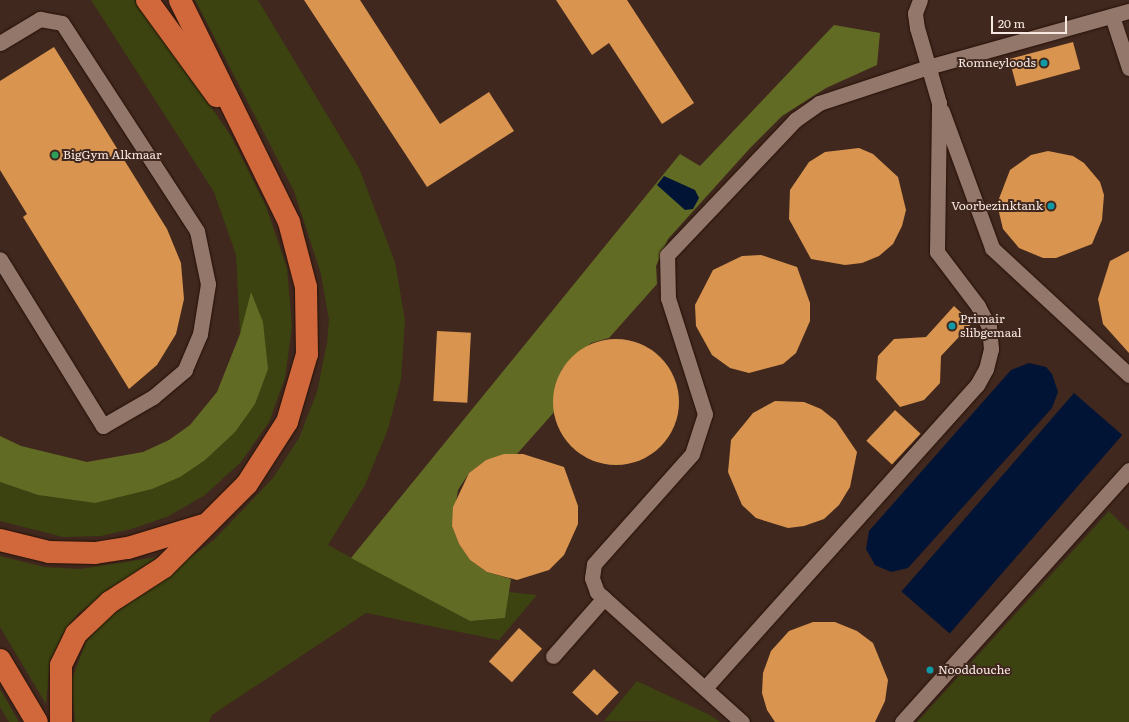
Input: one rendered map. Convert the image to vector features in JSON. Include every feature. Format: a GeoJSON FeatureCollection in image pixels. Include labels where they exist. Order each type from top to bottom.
{"type":"FeatureCollection","features":[{"type":"Feature","properties":{"kind":"highway"},"geometry":{"type":"LineString","coordinates":[[147,0],[254,147]]}},
{"type":"Feature","properties":{"kind":"highway"},"geometry":{"type":"LineString","coordinates":[[61,722],[61,665],[76,634],[110,602],[164,567],[205,524],[247,484],[277,442],[294,403],[307,354],[309,308],[302,263],[290,222],[180,0]]}},
{"type":"Feature","properties":{"kind":"highway"},"geometry":{"type":"LineString","coordinates":[[0,540],[48,552],[95,553],[128,548],[205,524]]}},
{"type":"Feature","properties":{"kind":"highway"},"geometry":{"type":"LineString","coordinates":[[0,660],[37,722]]}},
{"type":"Feature","properties":{"kind":"lane"},"geometry":{"type":"LineString","coordinates":[[920,0],[915,12],[928,67],[939,103],[992,248],[1129,375]]}},
{"type":"Feature","properties":{"kind":"lane"},"geometry":{"type":"LineString","coordinates":[[742,722],[597,592],[592,578],[594,564],[692,454],[705,414],[668,298],[667,255],[795,120],[820,103],[928,67],[1129,11]]}},
{"type":"Feature","properties":{"kind":"lane"},"geometry":{"type":"LineString","coordinates":[[1112,16],[1129,68]]}},
{"type":"Feature","properties":{"kind":"lane"},"geometry":{"type":"LineString","coordinates":[[0,43],[40,19],[62,23],[197,231],[208,284],[200,334],[185,370],[152,397],[103,426],[0,259]]}},
{"type":"Feature","properties":{"kind":"lane"},"geometry":{"type":"LineString","coordinates":[[705,688],[977,385],[986,368],[991,349],[989,327],[978,306],[937,252],[939,103]]}},
{"type":"Feature","properties":{"kind":"lane"},"geometry":{"type":"LineString","coordinates":[[902,722],[1129,470]]}},
{"type":"Feature","properties":{"kind":"lane"},"geometry":{"type":"LineString","coordinates":[[553,656],[604,598]]}},
{"type":"Feature","properties":{"kind":"green space"},"geometry":{"type":"Polygon","coordinates":[[[91,0],[137,0],[231,136],[266,206],[287,268],[292,326],[285,378],[269,422],[241,462],[205,495],[169,516],[135,528],[101,536],[63,537],[0,521],[0,482],[38,495],[95,503],[235,432],[251,293],[240,334],[236,255],[214,192],[91,0]]]}},
{"type":"Feature","properties":{"kind":"green space"},"geometry":{"type":"Polygon","coordinates":[[[195,0],[258,0],[359,168],[395,262],[405,320],[401,379],[388,429],[365,485],[328,545],[470,621],[505,618],[509,592],[537,595],[499,640],[366,613],[212,715],[209,722],[75,722],[71,681],[86,642],[105,620],[214,540],[273,478],[299,438],[317,392],[327,343],[329,320],[321,274],[294,191],[195,0]]]}},
{"type":"Feature","properties":{"kind":"green space"},"geometry":{"type":"Polygon","coordinates":[[[834,25],[880,33],[877,65],[826,88],[782,116],[751,147],[668,239],[656,266],[657,284],[609,338],[591,343],[562,369],[556,385],[555,411],[517,454],[486,460],[469,473],[458,490],[452,526],[459,544],[470,560],[487,572],[511,579],[505,618],[470,621],[351,558],[680,154],[700,166],[834,25]]]}},
{"type":"Feature","properties":{"kind":"green space"},"geometry":{"type":"Polygon","coordinates":[[[251,292],[263,322],[268,369],[255,404],[235,432],[205,460],[180,477],[152,489],[95,503],[38,495],[0,482],[0,436],[21,446],[87,462],[143,452],[169,440],[190,425],[217,392],[240,334],[251,292]]]}},
{"type":"Feature","properties":{"kind":"green space"},"geometry":{"type":"Polygon","coordinates":[[[1109,511],[1129,531],[1129,722],[917,722],[1109,511]]]}},
{"type":"Feature","properties":{"kind":"green space"},"geometry":{"type":"Polygon","coordinates":[[[0,556],[44,567],[80,569],[157,557],[79,613],[65,630],[50,661],[46,704],[0,627],[0,556]]]}},
{"type":"Feature","properties":{"kind":"green space"},"geometry":{"type":"Polygon","coordinates":[[[637,681],[710,715],[720,722],[604,721],[637,681]]]}},
{"type":"Feature","properties":{"kind":"green space"},"geometry":{"type":"Polygon","coordinates":[[[0,689],[19,722],[9,722],[0,707],[0,689]]]}},
{"type":"Feature","properties":{"kind":"water"},"geometry":{"type":"Polygon","coordinates":[[[664,176],[695,190],[699,198],[693,209],[685,210],[657,185],[664,176]]]}},
{"type":"Feature","properties":{"kind":"water"},"geometry":{"type":"Polygon","coordinates":[[[1029,363],[1046,367],[1052,374],[1058,392],[1052,408],[908,568],[891,572],[875,565],[866,549],[869,531],[1011,370],[1029,363]]]}},
{"type":"Feature","properties":{"kind":"water"},"geometry":{"type":"Polygon","coordinates":[[[1074,393],[1122,435],[950,633],[901,591],[1074,393]]]}},
{"type":"Feature","properties":{"kind":"building"},"geometry":{"type":"Polygon","coordinates":[[[304,0],[360,0],[440,124],[489,92],[514,131],[427,187],[304,0]]]}},
{"type":"Feature","properties":{"kind":"building"},"geometry":{"type":"Polygon","coordinates":[[[556,0],[627,0],[694,103],[662,124],[609,43],[592,55],[556,0]]]}},
{"type":"Feature","properties":{"kind":"building","name":"Romneyloods"},"geometry":{"type":"Polygon","coordinates":[[[1073,42],[1080,69],[1016,86],[1009,59],[1073,42]]]}},
{"type":"Feature","properties":{"kind":"building"},"geometry":{"type":"Polygon","coordinates":[[[54,47],[167,229],[181,263],[184,299],[176,334],[157,365],[129,389],[23,217],[27,214],[0,170],[0,81],[54,47]]]}},
{"type":"Feature","properties":{"kind":"building"},"geometry":{"type":"Polygon","coordinates":[[[859,148],[873,154],[898,177],[906,210],[902,226],[893,244],[879,256],[862,263],[845,265],[811,259],[789,219],[790,190],[809,162],[825,152],[859,148]]]}},
{"type":"Feature","properties":{"kind":"building","name":"Voorbezinktank"},"geometry":{"type":"Polygon","coordinates":[[[1048,151],[1073,156],[1084,163],[1100,182],[1104,195],[1102,220],[1092,244],[1056,258],[1043,258],[1019,248],[1003,229],[997,204],[1010,170],[1031,155],[1048,151]]]}},
{"type":"Feature","properties":{"kind":"building"},"geometry":{"type":"Polygon","coordinates":[[[1129,251],[1129,353],[1103,324],[1098,299],[1110,261],[1129,251]]]}},
{"type":"Feature","properties":{"kind":"building"},"geometry":{"type":"Polygon","coordinates":[[[761,255],[797,267],[810,303],[810,321],[796,353],[783,364],[749,373],[730,368],[712,355],[696,326],[695,305],[713,270],[742,256],[761,255]]]}},
{"type":"Feature","properties":{"kind":"building"},"geometry":{"type":"Polygon","coordinates":[[[954,306],[972,323],[941,356],[940,383],[924,400],[900,407],[876,379],[878,356],[894,339],[926,337],[954,306]]]}},
{"type":"Feature","properties":{"kind":"building"},"geometry":{"type":"Polygon","coordinates":[[[437,331],[471,333],[467,403],[433,401],[437,331]]]}},
{"type":"Feature","properties":{"kind":"building"},"geometry":{"type":"Polygon","coordinates":[[[616,339],[628,340],[640,344],[656,353],[665,362],[674,378],[678,390],[678,414],[674,426],[665,442],[656,451],[640,460],[628,464],[616,465],[604,464],[592,460],[576,451],[567,442],[558,426],[554,414],[553,402],[554,390],[558,378],[567,362],[576,353],[592,344],[604,340],[616,339]]]}},
{"type":"Feature","properties":{"kind":"building"},"geometry":{"type":"Polygon","coordinates":[[[775,401],[804,402],[821,409],[836,421],[857,452],[850,487],[839,505],[824,519],[804,526],[788,528],[756,518],[742,505],[728,472],[731,440],[753,413],[775,401]]]}},
{"type":"Feature","properties":{"kind":"building"},"geometry":{"type":"Polygon","coordinates":[[[895,410],[921,434],[892,465],[866,441],[895,410]]]}},
{"type":"Feature","properties":{"kind":"building"},"geometry":{"type":"Polygon","coordinates":[[[504,454],[523,454],[564,467],[578,506],[578,524],[564,555],[549,570],[517,580],[487,572],[470,560],[459,544],[452,526],[453,507],[469,473],[486,460],[504,454]]]}},
{"type":"Feature","properties":{"kind":"building"},"geometry":{"type":"Polygon","coordinates":[[[813,622],[835,622],[857,631],[873,643],[888,680],[885,701],[875,722],[775,722],[767,710],[762,693],[763,673],[771,651],[789,631],[813,622]]]}},
{"type":"Feature","properties":{"kind":"building"},"geometry":{"type":"Polygon","coordinates":[[[519,628],[542,649],[512,682],[489,661],[519,628]]]}},
{"type":"Feature","properties":{"kind":"building"},"geometry":{"type":"Polygon","coordinates":[[[594,669],[619,692],[597,716],[572,692],[594,669]]]}},
{"type":"Feature","properties":{"kind":"place","name":"Romneyloods"},"geometry":{"type":"Point","coordinates":[1044,63]}},
{"type":"Feature","properties":{"kind":"place","name":"BigGym Alkmaar"},"geometry":{"type":"Point","coordinates":[55,155]}},
{"type":"Feature","properties":{"kind":"place","name":"Voorbezinktank"},"geometry":{"type":"Point","coordinates":[1051,206]}},
{"type":"Feature","properties":{"kind":"place","name":"Primair slibgemaal"},"geometry":{"type":"Point","coordinates":[952,326]}},
{"type":"Feature","properties":{"kind":"place","name":"Nooddouche"},"geometry":{"type":"Point","coordinates":[930,670]}}]}
